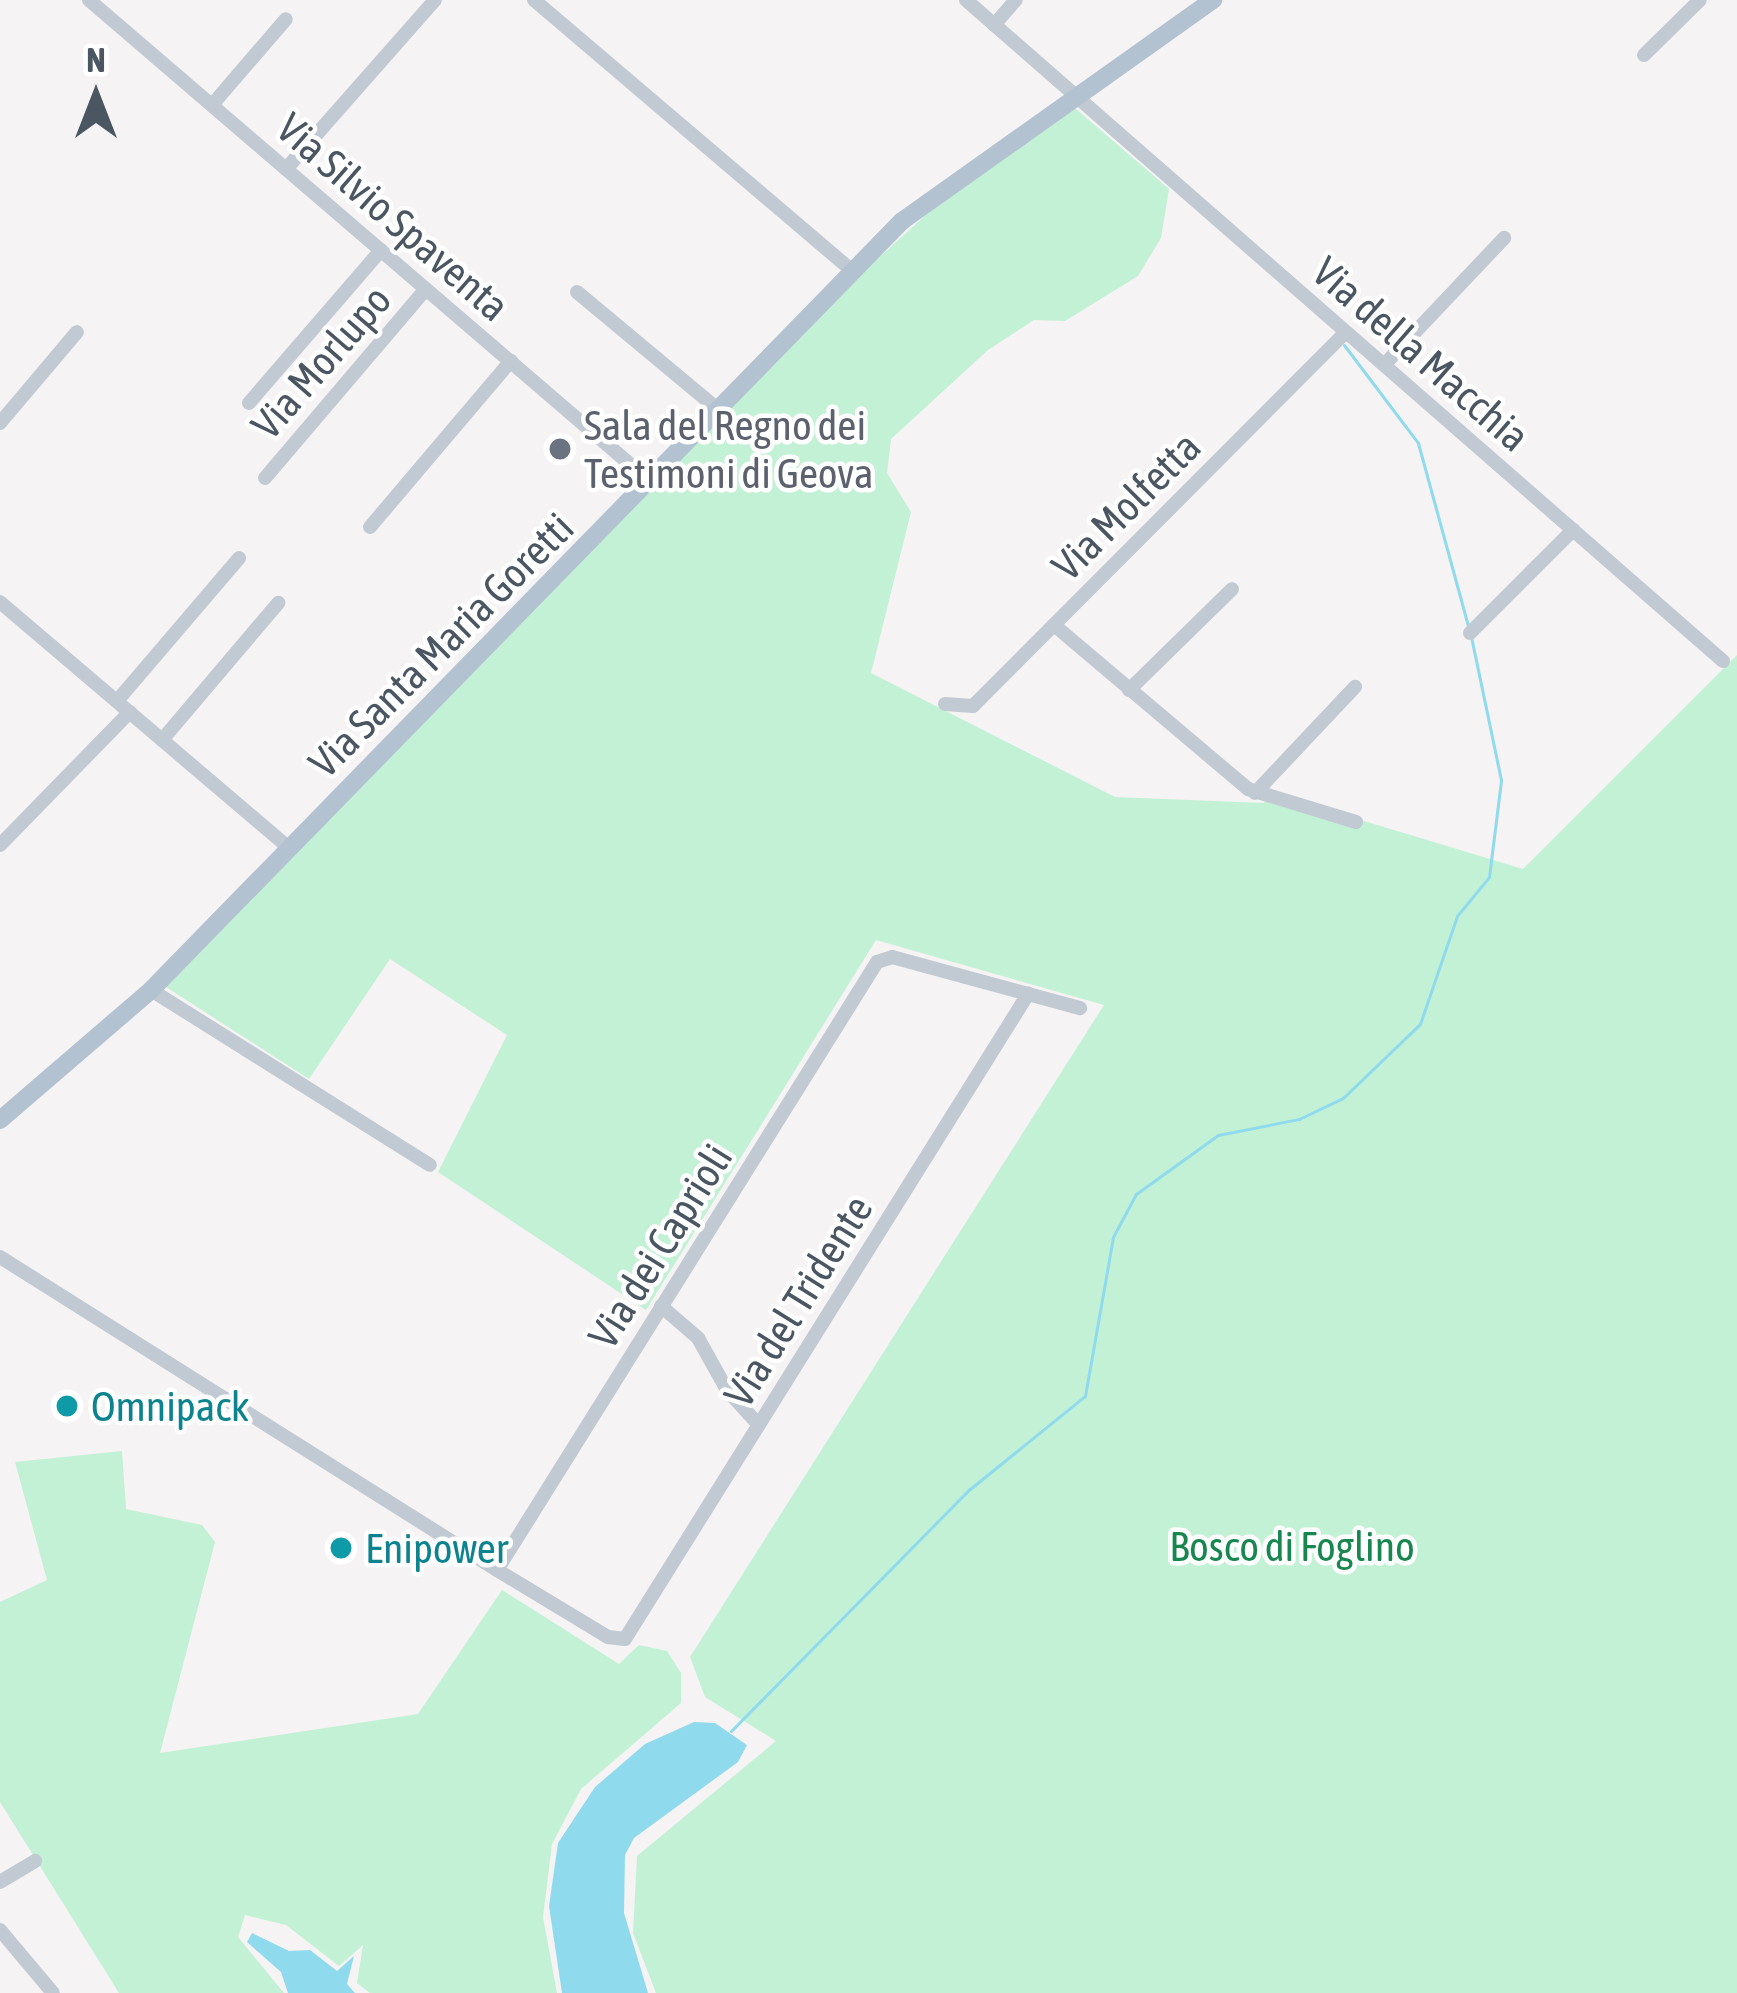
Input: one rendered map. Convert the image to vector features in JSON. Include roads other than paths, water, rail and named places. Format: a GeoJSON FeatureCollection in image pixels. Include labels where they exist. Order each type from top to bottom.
{"type":"FeatureCollection","features":[{"type":"Feature","properties":{"kind":"main road","name":"Via Santa Maria Goretti"},"geometry":{"type":"LineString","coordinates":[[0,1120],[151,990],[653,484],[851,270],[932,195],[1214,0]]}},
{"type":"Feature","properties":{"kind":"street","name":"Via Silvio Spaventa"},"geometry":{"type":"LineString","coordinates":[[89,0],[653,484]]}},
{"type":"Feature","properties":{"kind":"street"},"geometry":{"type":"LineString","coordinates":[[286,169],[435,0]]}},
{"type":"Feature","properties":{"kind":"street"},"geometry":{"type":"LineString","coordinates":[[534,0],[851,270]]}},
{"type":"Feature","properties":{"kind":"street","name":"Via della Macchia"},"geometry":{"type":"LineString","coordinates":[[966,0],[1342,336],[1384,365],[1723,661]]}},
{"type":"Feature","properties":{"kind":"street"},"geometry":{"type":"LineString","coordinates":[[994,25],[1016,0]]}},
{"type":"Feature","properties":{"kind":"street"},"geometry":{"type":"LineString","coordinates":[[1645,55],[1700,0]]}},
{"type":"Feature","properties":{"kind":"street"},"geometry":{"type":"LineString","coordinates":[[212,105],[286,19]]}},
{"type":"Feature","properties":{"kind":"street"},"geometry":{"type":"LineString","coordinates":[[1384,365],[1504,238]]}},
{"type":"Feature","properties":{"kind":"street"},"geometry":{"type":"LineString","coordinates":[[249,403],[381,250]]}},
{"type":"Feature","properties":{"kind":"street","name":"Via Morlupo"},"geometry":{"type":"LineString","coordinates":[[265,478],[426,289]]}},
{"type":"Feature","properties":{"kind":"street"},"geometry":{"type":"LineString","coordinates":[[577,292],[721,412]]}},
{"type":"Feature","properties":{"kind":"street"},"geometry":{"type":"LineString","coordinates":[[0,423],[77,332]]}},
{"type":"Feature","properties":{"kind":"street","name":"Via Molfetta"},"geometry":{"type":"LineString","coordinates":[[945,704],[973,706],[1342,336]]}},
{"type":"Feature","properties":{"kind":"street"},"geometry":{"type":"LineString","coordinates":[[370,527],[511,361]]}},
{"type":"Feature","properties":{"kind":"street"},"geometry":{"type":"LineString","coordinates":[[1470,633],[1573,530]]}},
{"type":"Feature","properties":{"kind":"street"},"geometry":{"type":"LineString","coordinates":[[117,701],[239,558]]}},
{"type":"Feature","properties":{"kind":"street"},"geometry":{"type":"LineString","coordinates":[[1132,693],[1232,589]]}},
{"type":"Feature","properties":{"kind":"street"},"geometry":{"type":"LineString","coordinates":[[0,602],[288,847]]}},
{"type":"Feature","properties":{"kind":"street"},"geometry":{"type":"LineString","coordinates":[[163,740],[278,603]]}},
{"type":"Feature","properties":{"kind":"street"},"geometry":{"type":"LineString","coordinates":[[1132,693],[1214,618]]}},
{"type":"Feature","properties":{"kind":"street"},"geometry":{"type":"LineString","coordinates":[[1054,625],[1255,793],[1357,822]]}},
{"type":"Feature","properties":{"kind":"street"},"geometry":{"type":"LineString","coordinates":[[1255,793],[1355,687]]}},
{"type":"Feature","properties":{"kind":"street"},"geometry":{"type":"LineString","coordinates":[[0,845],[130,712]]}},
{"type":"Feature","properties":{"kind":"street","name":"Via dei Caprioli"},"geometry":{"type":"LineString","coordinates":[[497,1570],[881,958],[1028,994]]}},
{"type":"Feature","properties":{"kind":"street"},"geometry":{"type":"LineString","coordinates":[[151,990],[430,1165]]}},
{"type":"Feature","properties":{"kind":"street"},"geometry":{"type":"LineString","coordinates":[[1028,994],[1080,1008]]}},
{"type":"Feature","properties":{"kind":"street","name":"Via del Tridente"},"geometry":{"type":"LineString","coordinates":[[497,1570],[622,1640],[1028,994]]}},
{"type":"Feature","properties":{"kind":"street"},"geometry":{"type":"LineString","coordinates":[[0,1258],[497,1570]]}},
{"type":"Feature","properties":{"kind":"street"},"geometry":{"type":"LineString","coordinates":[[662,1306],[698,1338],[727,1390],[759,1426]]}},
{"type":"Feature","properties":{"kind":"street"},"geometry":{"type":"LineString","coordinates":[[0,1882],[35,1861]]}},
{"type":"Feature","properties":{"kind":"street"},"geometry":{"type":"LineString","coordinates":[[0,1930],[53,1993]]}},
{"type":"Feature","properties":{"kind":"water"},"geometry":{"type":"Polygon","coordinates":[[[694,1722],[715,1723],[747,1745],[738,1762],[634,1838],[625,1855],[624,1913],[648,1993],[562,1993],[549,1906],[558,1843],[595,1787],[645,1744],[694,1722]]]}},
{"type":"Feature","properties":{"kind":"water"},"geometry":{"type":"Polygon","coordinates":[[[252,1933],[289,1951],[310,1950],[337,1971],[354,1956],[347,1984],[355,1993],[288,1993],[281,1972],[247,1942],[252,1933]]]}},
{"type":"Feature","properties":{"kind":"waterway"},"geometry":{"type":"LineString","coordinates":[[1344,345],[1418,443],[1468,626]]}},
{"type":"Feature","properties":{"kind":"waterway"},"geometry":{"type":"LineString","coordinates":[[731,1731],[970,1489],[1085,1396],[1113,1237],[1136,1194],[1218,1135],[1299,1119],[1343,1098],[1420,1024],[1457,916],[1489,877],[1501,780],[1471,636]]}},
{"type":"Feature","properties":{"kind":"place","name":"Sala del Regno dei Testimoni di Geova"},"geometry":{"type":"Point","coordinates":[560,449]}},
{"type":"Feature","properties":{"kind":"place","name":"Omnipack"},"geometry":{"type":"Point","coordinates":[67,1406]}},
{"type":"Feature","properties":{"kind":"place","name":"Enipower"},"geometry":{"type":"Point","coordinates":[341,1548]}},
{"type":"Feature","properties":{"kind":"park label","name":"Bosco di Foglino"},"geometry":{"type":"Point","coordinates":[1292,1546]}}]}
